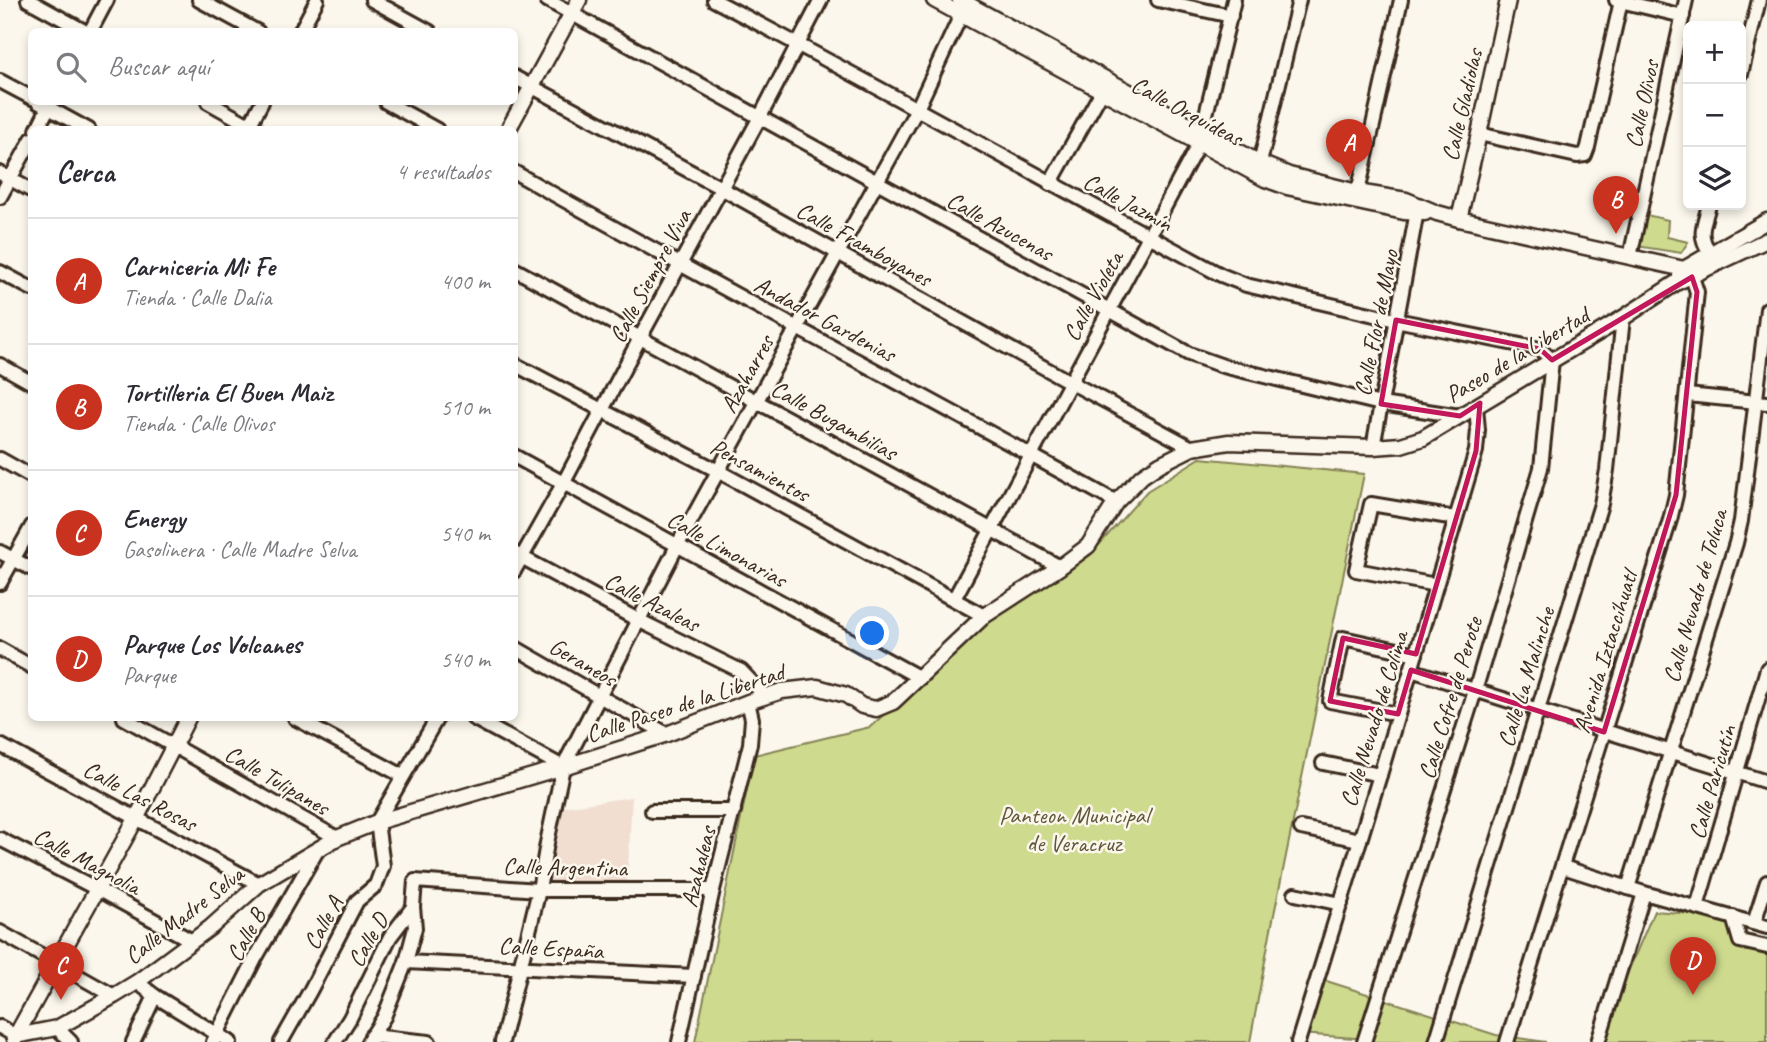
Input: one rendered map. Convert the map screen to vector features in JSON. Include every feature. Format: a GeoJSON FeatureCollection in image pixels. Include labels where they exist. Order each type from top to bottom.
{"type":"FeatureCollection","features":[{"type":"Feature","properties":{"kind":"street"},"geometry":{"type":"LineString","coordinates":[[28,0],[80,28]]}},
{"type":"Feature","properties":{"kind":"street"},"geometry":{"type":"LineString","coordinates":[[90,28],[107,0]]}},
{"type":"Feature","properties":{"kind":"street"},"geometry":{"type":"LineString","coordinates":[[199,0],[251,28]]}},
{"type":"Feature","properties":{"kind":"street"},"geometry":{"type":"LineString","coordinates":[[302,28],[317,0]]}},
{"type":"Feature","properties":{"kind":"street"},"geometry":{"type":"LineString","coordinates":[[372,0],[423,28]]}},
{"type":"Feature","properties":{"kind":"street","name":"Calle Azucenas"},"geometry":{"type":"LineString","coordinates":[[547,0],[575,6],[760,117],[1189,354],[1223,366],[1381,404],[1460,416]]}},
{"type":"Feature","properties":{"kind":"street","name":"Calle Jazmín"},"geometry":{"type":"LineString","coordinates":[[713,0],[1221,275],[1246,285],[1396,320],[1540,349],[1552,360]]}},
{"type":"Feature","properties":{"kind":"street","name":"Calle Siempre Viva"},"geometry":{"type":"LineString","coordinates":[[518,555],[564,484],[821,0]]}},
{"type":"Feature","properties":{"kind":"street","name":"Calle Orquídeas"},"geometry":{"type":"LineString","coordinates":[[934,0],[961,4],[1287,187],[1356,197],[1404,212],[1418,209],[1693,272]]}},
{"type":"Feature","properties":{"kind":"street"},"geometry":{"type":"LineString","coordinates":[[1158,0],[1231,16]]}},
{"type":"Feature","properties":{"kind":"street","name":"Calle Violeta"},"geometry":{"type":"LineString","coordinates":[[954,599],[1150,237],[1200,137],[1234,0]]}},
{"type":"Feature","properties":{"kind":"street"},"geometry":{"type":"LineString","coordinates":[[1259,169],[1299,0]]}},
{"type":"Feature","properties":{"kind":"street"},"geometry":{"type":"LineString","coordinates":[[1356,197],[1401,0]]}},
{"type":"Feature","properties":{"kind":"street","name":"Calle Gladiolas"},"geometry":{"type":"LineString","coordinates":[[1459,219],[1508,0]]}},
{"type":"Feature","properties":{"kind":"street","name":"Calle Olivos"},"geometry":{"type":"LineString","coordinates":[[1630,257],[1686,0]]}},
{"type":"Feature","properties":{"kind":"street"},"geometry":{"type":"LineString","coordinates":[[1746,53],[1759,0]]}},
{"type":"Feature","properties":{"kind":"street"},"geometry":{"type":"LineString","coordinates":[[1479,134],[1577,156],[1585,155],[1618,1],[1683,16]]}},
{"type":"Feature","properties":{"kind":"street","name":"Calle Orquídeas"},"geometry":{"type":"LineString","coordinates":[[961,4],[1102,91],[1200,137]]}},
{"type":"Feature","properties":{"kind":"street","name":"Azaharres"},"geometry":{"type":"LineString","coordinates":[[502,1042],[539,890],[563,767],[677,546],[878,182],[916,109],[961,4]]}},
{"type":"Feature","properties":{"kind":"street"},"geometry":{"type":"LineString","coordinates":[[510,126],[575,6]]}},
{"type":"Feature","properties":{"kind":"street","name":"Calle Framboyanes"},"geometry":{"type":"LineString","coordinates":[[518,79],[721,188],[1192,449]]}},
{"type":"Feature","properties":{"kind":"street"},"geometry":{"type":"LineString","coordinates":[[0,81],[28,96]]}},
{"type":"Feature","properties":{"kind":"street"},"geometry":{"type":"LineString","coordinates":[[1050,184],[1102,91]]}},
{"type":"Feature","properties":{"kind":"street"},"geometry":{"type":"LineString","coordinates":[[38,126],[45,105]]}},
{"type":"Feature","properties":{"kind":"street"},"geometry":{"type":"LineString","coordinates":[[49,105],[83,126]]}},
{"type":"Feature","properties":{"kind":"street"},"geometry":{"type":"LineString","coordinates":[[213,105],[249,126]]}},
{"type":"Feature","properties":{"kind":"street"},"geometry":{"type":"LineString","coordinates":[[253,126],[261,105]]}},
{"type":"Feature","properties":{"kind":"street"},"geometry":{"type":"LineString","coordinates":[[391,105],[430,126]]}},
{"type":"Feature","properties":{"kind":"street"},"geometry":{"type":"LineString","coordinates":[[0,197],[5,176],[28,144]]}},
{"type":"Feature","properties":{"kind":"street","name":"Andador Gardenias"},"geometry":{"type":"LineString","coordinates":[[518,174],[1116,502]]}},
{"type":"Feature","properties":{"kind":"street"},"geometry":{"type":"LineString","coordinates":[[5,176],[28,189]]}},
{"type":"Feature","properties":{"kind":"street","name":"Calle Flor de Mayo"},"geometry":{"type":"LineString","coordinates":[[1373,447],[1418,209]]}},
{"type":"Feature","properties":{"kind":"street"},"geometry":{"type":"LineString","coordinates":[[1708,210],[1702,235],[1710,253]]}},
{"type":"Feature","properties":{"kind":"street"},"geometry":{"type":"LineString","coordinates":[[1693,272],[1710,253],[1767,220]]}},
{"type":"Feature","properties":{"kind":"street"},"geometry":{"type":"LineString","coordinates":[[1693,272],[1766,243],[1767,220]]}},
{"type":"Feature","properties":{"kind":"street","name":"Calle Bugambilias"},"geometry":{"type":"LineString","coordinates":[[518,271],[1060,567]]}},
{"type":"Feature","properties":{"kind":"street"},"geometry":{"type":"LineString","coordinates":[[0,272],[28,287]]}},
{"type":"Feature","properties":{"kind":"street","name":"Paseo de la Libertad"},"geometry":{"type":"LineString","coordinates":[[1373,447],[1401,445],[1423,438],[1623,318],[1693,272]]}},
{"type":"Feature","properties":{"kind":"street","name":"Avenida Iztaccíhuatl"},"geometry":{"type":"LineString","coordinates":[[1507,1042],[1670,520],[1679,472],[1697,292],[1693,272]]}},
{"type":"Feature","properties":{"kind":"street","name":"Calle Nevado de Toluca"},"geometry":{"type":"LineString","coordinates":[[1628,888],[1736,543],[1761,402],[1767,309]]}},
{"type":"Feature","properties":{"kind":"street","name":"Calle La Malinche"},"geometry":{"type":"LineString","coordinates":[[1436,1042],[1601,505],[1623,318]]}},
{"type":"Feature","properties":{"kind":"street","name":"Calle Cofre de Perote"},"geometry":{"type":"LineString","coordinates":[[1364,1042],[1475,691],[1541,468],[1552,360]]}},
{"type":"Feature","properties":{"kind":"street"},"geometry":{"type":"LineString","coordinates":[[0,365],[28,381]]}},
{"type":"Feature","properties":{"kind":"street","name":"Pensamientos"},"geometry":{"type":"LineString","coordinates":[[518,366],[984,616]]}},
{"type":"Feature","properties":{"kind":"street"},"geometry":{"type":"LineString","coordinates":[[1687,395],[1761,402]]}},
{"type":"Feature","properties":{"kind":"street","name":"Calle Nevado de Colima"},"geometry":{"type":"LineString","coordinates":[[1298,1042],[1476,451],[1476,406]]}},
{"type":"Feature","properties":{"kind":"street","name":"Calle Paseo de la Libertad"},"geometry":{"type":"LineString","coordinates":[[377,822],[667,734],[782,691],[817,687],[846,695],[862,706],[876,709],[893,702],[984,616],[1088,546],[1116,502],[1142,476],[1160,464],[1192,449],[1229,442],[1373,447]]}},
{"type":"Feature","properties":{"kind":"street","name":"Calle Limonarias"},"geometry":{"type":"LineString","coordinates":[[518,458],[920,678]]}},
{"type":"Feature","properties":{"kind":"street"},"geometry":{"type":"LineString","coordinates":[[0,459],[28,475]]}},
{"type":"Feature","properties":{"kind":"street"},"geometry":{"type":"LineString","coordinates":[[1436,585],[1356,569],[1371,504],[1455,518]]}},
{"type":"Feature","properties":{"kind":"street"},"geometry":{"type":"LineString","coordinates":[[0,583],[28,533]]}},
{"type":"Feature","properties":{"kind":"street"},"geometry":{"type":"LineString","coordinates":[[0,552],[28,567]]}},
{"type":"Feature","properties":{"kind":"street","name":"Calle Azaleas"},"geometry":{"type":"LineString","coordinates":[[518,555],[638,620],[741,671],[765,696]]}},
{"type":"Feature","properties":{"kind":"street"},"geometry":{"type":"LineString","coordinates":[[1398,714],[1330,701],[1343,638],[1416,654]]}},
{"type":"Feature","properties":{"kind":"street"},"geometry":{"type":"LineString","coordinates":[[0,649],[28,665]]}},
{"type":"Feature","properties":{"kind":"street","name":"Geraneos"},"geometry":{"type":"LineString","coordinates":[[518,649],[667,734]]}},
{"type":"Feature","properties":{"kind":"street","name":"Calle Paricutín"},"geometry":{"type":"LineString","coordinates":[[1697,907],[1767,669]]}},
{"type":"Feature","properties":{"kind":"street"},"geometry":{"type":"LineString","coordinates":[[1411,670],[1767,782]]}},
{"type":"Feature","properties":{"kind":"street","name":"Azahaleas"},"geometry":{"type":"LineString","coordinates":[[679,1042],[713,890],[750,744],[752,719],[748,702]]}},
{"type":"Feature","properties":{"kind":"street","name":"Calle Tulipanes"},"geometry":{"type":"LineString","coordinates":[[129,721],[337,838]]}},
{"type":"Feature","properties":{"kind":"street"},"geometry":{"type":"LineString","coordinates":[[0,1027],[14,1039],[137,817],[187,721]]}},
{"type":"Feature","properties":{"kind":"street"},"geometry":{"type":"LineString","coordinates":[[301,721],[403,776]]}},
{"type":"Feature","properties":{"kind":"street"},"geometry":{"type":"LineString","coordinates":[[377,822],[435,721]]}},
{"type":"Feature","properties":{"kind":"street"},"geometry":{"type":"LineString","coordinates":[[479,721],[563,767]]}},
{"type":"Feature","properties":{"kind":"street","name":"Calle Las Rosas"},"geometry":{"type":"LineString","coordinates":[[0,745],[259,884]]}},
{"type":"Feature","properties":{"kind":"street"},"geometry":{"type":"LineString","coordinates":[[1323,764],[1380,775]]}},
{"type":"Feature","properties":{"kind":"street"},"geometry":{"type":"LineString","coordinates":[[652,811],[734,811]]}},
{"type":"Feature","properties":{"kind":"street","name":"Calle Madre Selva"},"geometry":{"type":"LineString","coordinates":[[14,1039],[57,1028],[114,996],[137,982],[211,926],[259,884],[337,838],[377,822]]}},
{"type":"Feature","properties":{"kind":"street","name":"Calle A"},"geometry":{"type":"LineString","coordinates":[[281,1042],[357,901],[376,885],[383,866],[377,822]]}},
{"type":"Feature","properties":{"kind":"street"},"geometry":{"type":"LineString","coordinates":[[1301,828],[1360,840]]}},
{"type":"Feature","properties":{"kind":"street","name":"Calle Magnolia"},"geometry":{"type":"LineString","coordinates":[[0,839],[192,940]]}},
{"type":"Feature","properties":{"kind":"street","name":"Calle B"},"geometry":{"type":"LineString","coordinates":[[215,1038],[255,959],[318,849]]}},
{"type":"Feature","properties":{"kind":"street"},"geometry":{"type":"LineString","coordinates":[[1563,867],[1644,893],[1761,925],[1767,882]]}},
{"type":"Feature","properties":{"kind":"street","name":"Calle Argentina"},"geometry":{"type":"LineString","coordinates":[[415,881],[539,890],[713,890]]}},
{"type":"Feature","properties":{"kind":"street","name":"Calle D"},"geometry":{"type":"LineString","coordinates":[[335,1042],[350,1018],[390,937],[413,907],[415,881]]}},
{"type":"Feature","properties":{"kind":"street"},"geometry":{"type":"LineString","coordinates":[[1598,1042],[1644,893]]}},
{"type":"Feature","properties":{"kind":"street"},"geometry":{"type":"LineString","coordinates":[[1295,894],[1341,904]]}},
{"type":"Feature","properties":{"kind":"street"},"geometry":{"type":"LineString","coordinates":[[369,1039],[384,1017],[406,962],[415,928],[413,907]]}},
{"type":"Feature","properties":{"kind":"street"},"geometry":{"type":"LineString","coordinates":[[1733,917],[1740,941],[1767,947]]}},
{"type":"Feature","properties":{"kind":"street"},"geometry":{"type":"LineString","coordinates":[[0,932],[114,996]]}},
{"type":"Feature","properties":{"kind":"street","name":"Calle España"},"geometry":{"type":"LineString","coordinates":[[406,962],[694,976]]}},
{"type":"Feature","properties":{"kind":"street"},"geometry":{"type":"LineString","coordinates":[[137,982],[215,1038],[230,1042]]}},
{"type":"Feature","properties":{"kind":"street"},"geometry":{"type":"LineString","coordinates":[[133,1042],[155,996]]}},
{"type":"Feature","properties":{"kind":"street"},"geometry":{"type":"LineString","coordinates":[[57,1028],[71,1042]]}},
{"type":"Feature","properties":{"kind":"street"},"geometry":{"type":"LineString","coordinates":[[369,1039],[429,1042]]}},
{"type":"Feature","properties":{"kind":"highlighted area"},"geometry":{"type":"Polygon","coordinates":[[[1692,277],[1697,292],[1676,495],[1604,732],[1411,670],[1398,714],[1330,701],[1343,638],[1416,654],[1476,451],[1480,403],[1460,416],[1381,404],[1396,320],[1540,349],[1552,360],[1692,277]]]}},
{"type":"Feature","properties":{"kind":"shaded area"},"geometry":{"type":"Polygon","coordinates":[[[632,797],[627,885],[549,885],[563,807],[632,797]]]}},
{"type":"Feature","properties":{"kind":"green space"},"geometry":{"type":"Polygon","coordinates":[[[1642,214],[1668,220],[1667,237],[1688,242],[1681,253],[1636,246],[1642,214]]]}},
{"type":"Feature","properties":{"kind":"green space","name":"Panteon Municipal de Veracruz"},"geometry":{"type":"Polygon","coordinates":[[[1200,458],[1364,474],[1250,1042],[695,1042],[754,755],[870,727],[985,624],[1090,555],[1147,491],[1200,458]]]}},
{"type":"Feature","properties":{"kind":"green space"},"geometry":{"type":"Polygon","coordinates":[[[1654,911],[1733,917],[1740,941],[1767,948],[1767,1042],[1598,1042],[1654,911]]]}},
{"type":"Feature","properties":{"kind":"green space"},"geometry":{"type":"Polygon","coordinates":[[[1317,978],[1496,1035],[1546,1042],[1364,1042],[1355,1038],[1300,1034],[1317,978]]]}},
{"type":"Feature","properties":{"kind":"place","name":"Carniceria Mi Fe"},"geometry":{"type":"Point","coordinates":[1349,177]}},
{"type":"Feature","properties":{"kind":"place","name":"Tortilleria El Buen Maiz"},"geometry":{"type":"Point","coordinates":[1616,234]}},
{"type":"Feature","properties":{"kind":"place","name":"Parque Los Volcanes"},"geometry":{"type":"Point","coordinates":[1693,995]}},
{"type":"Feature","properties":{"kind":"place","name":"Energy"},"geometry":{"type":"Point","coordinates":[61,1000]}}]}
